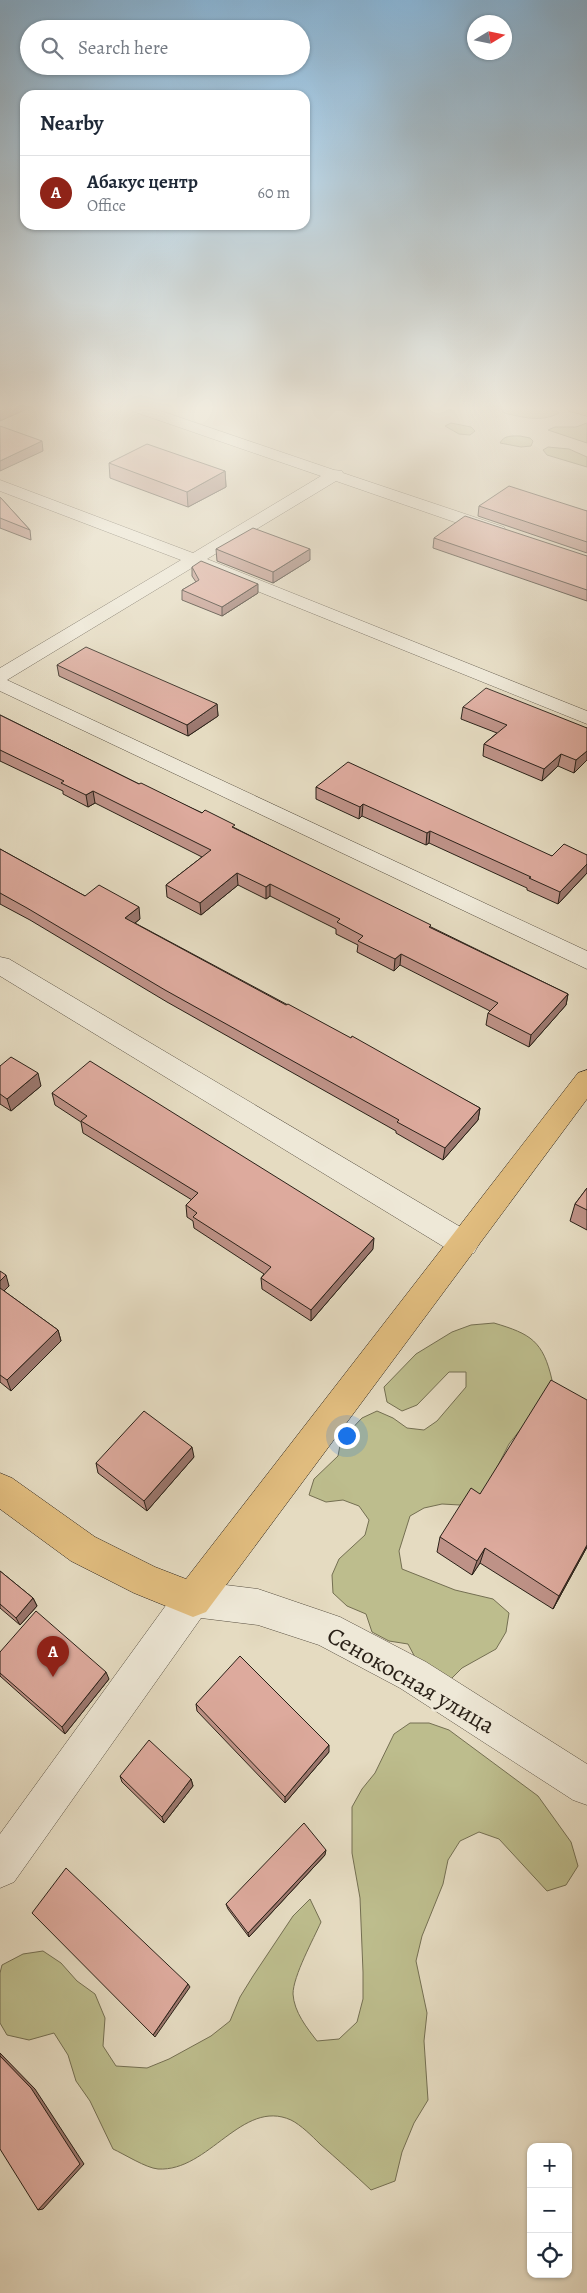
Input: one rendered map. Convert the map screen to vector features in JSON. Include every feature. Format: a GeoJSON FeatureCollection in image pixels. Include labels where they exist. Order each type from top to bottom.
{"type":"FeatureCollection","features":[{"type":"Feature","properties":{"kind":"main road"},"geometry":{"type":"LineString","coordinates":[[0,1489],[83,1549],[146,1581],[193,1599],[587,1080]]}},
{"type":"Feature","properties":{"kind":"street"},"geometry":{"type":"LineString","coordinates":[[78,515],[193,559],[587,718]]}},
{"type":"Feature","properties":{"kind":"street"},"geometry":{"type":"LineString","coordinates":[[0,676],[267,515]]}},
{"type":"Feature","properties":{"kind":"street"},"geometry":{"type":"LineString","coordinates":[[452,515],[512,536]]}},
{"type":"Feature","properties":{"kind":"street"},"geometry":{"type":"LineString","coordinates":[[0,684],[587,961]]}},
{"type":"Feature","properties":{"kind":"street"},"geometry":{"type":"LineString","coordinates":[[0,965],[464,1244]]}},
{"type":"Feature","properties":{"kind":"street"},"geometry":{"type":"LineString","coordinates":[[0,1868],[193,1599]]}},
{"type":"Feature","properties":{"kind":"street","name":"Сенокосная улица"},"geometry":{"type":"LineString","coordinates":[[193,1599],[258,1607],[327,1630],[412,1675],[587,1786]]}},
{"type":"Feature","properties":{"kind":"green space"},"geometry":{"type":"Polygon","coordinates":[[[494,1323],[517,1331],[534,1341],[544,1356],[552,1380],[538,1407],[509,1444],[487,1487],[476,1500],[460,1505],[442,1504],[424,1508],[410,1516],[399,1551],[402,1569],[455,1590],[493,1599],[509,1613],[506,1632],[496,1649],[462,1668],[448,1682],[417,1661],[408,1644],[389,1641],[372,1632],[366,1614],[347,1606],[333,1593],[332,1575],[339,1559],[365,1535],[369,1520],[359,1506],[343,1500],[326,1502],[309,1495],[314,1479],[338,1456],[341,1440],[362,1418],[377,1411],[393,1418],[407,1428],[424,1430],[437,1421],[466,1387],[466,1372],[449,1372],[417,1405],[402,1411],[387,1402],[384,1387],[416,1354],[452,1332],[471,1325],[494,1323]]]}},
{"type":"Feature","properties":{"kind":"green space"},"geometry":{"type":"Polygon","coordinates":[[[410,1723],[429,1723],[449,1730],[538,1796],[571,1842],[578,1866],[566,1885],[547,1891],[499,1839],[479,1832],[460,1841],[448,1860],[443,1884],[422,1936],[416,1961],[427,2013],[424,2041],[428,2100],[414,2123],[402,2152],[395,2181],[371,2190],[299,2125],[291,2120],[273,2116],[257,2119],[241,2127],[193,2160],[176,2167],[153,2168],[141,2164],[113,2149],[90,2101],[76,2081],[68,2055],[54,2033],[29,2040],[7,2035],[0,2023],[0,1973],[2,1965],[23,1954],[43,1951],[61,1963],[77,1981],[95,1994],[105,2018],[103,2046],[116,2066],[147,2068],[169,2059],[211,2036],[230,2021],[240,1997],[253,1976],[293,1916],[310,1899],[321,1922],[296,1977],[293,1994],[294,2001],[302,2019],[317,2041],[339,2039],[357,2022],[363,1999],[360,1898],[352,1853],[352,1807],[362,1789],[375,1773],[394,1734],[410,1723]]]}},
{"type":"Feature","properties":{"kind":"building"},"geometry":{"type":"Polygon","coordinates":[[[0,515],[16,515],[30,530],[0,518],[0,515]]]}},
{"type":"Feature","properties":{"kind":"building"},"geometry":{"type":"Polygon","coordinates":[[[506,515],[587,515],[587,542],[506,515]]]}},
{"type":"Feature","properties":{"kind":"building"},"geometry":{"type":"Polygon","coordinates":[[[465,516],[587,556],[587,590],[434,538],[465,516]]]}},
{"type":"Feature","properties":{"kind":"building"},"geometry":{"type":"Polygon","coordinates":[[[253,528],[310,549],[273,572],[216,549],[253,528]]]}},
{"type":"Feature","properties":{"kind":"building"},"geometry":{"type":"Polygon","coordinates":[[[201,561],[258,584],[222,607],[182,590],[199,580],[192,567],[201,561]]]}},
{"type":"Feature","properties":{"kind":"building"},"geometry":{"type":"Polygon","coordinates":[[[86,647],[217,704],[187,725],[57,665],[86,647]]]}},
{"type":"Feature","properties":{"kind":"building"},"geometry":{"type":"Polygon","coordinates":[[[486,688],[587,728],[587,751],[576,760],[561,754],[544,769],[484,744],[507,725],[463,707],[486,688]]]}},
{"type":"Feature","properties":{"kind":"building"},"geometry":{"type":"Polygon","coordinates":[[[0,715],[139,784],[141,783],[202,813],[205,810],[235,825],[232,827],[431,925],[429,927],[568,994],[531,1035],[488,1013],[498,1003],[401,954],[395,959],[358,941],[363,936],[337,922],[340,919],[270,884],[266,887],[237,873],[200,903],[166,885],[211,850],[93,791],[86,795],[61,783],[64,781],[0,750],[0,715]]]}},
{"type":"Feature","properties":{"kind":"building"},"geometry":{"type":"Polygon","coordinates":[[[348,762],[552,856],[564,844],[587,855],[587,864],[560,892],[430,831],[427,833],[363,804],[360,807],[316,787],[348,762]]]}},
{"type":"Feature","properties":{"kind":"building"},"geometry":{"type":"Polygon","coordinates":[[[0,849],[85,896],[99,885],[139,907],[125,918],[286,1005],[288,1004],[351,1038],[352,1036],[480,1108],[445,1148],[397,1122],[399,1120],[165,990],[0,893],[0,849]]]}},
{"type":"Feature","properties":{"kind":"building"},"geometry":{"type":"Polygon","coordinates":[[[11,1057],[38,1073],[7,1099],[0,1094],[0,1066],[11,1057]]]}},
{"type":"Feature","properties":{"kind":"building"},"geometry":{"type":"Polygon","coordinates":[[[90,1061],[374,1238],[311,1310],[261,1278],[271,1267],[193,1217],[197,1213],[186,1205],[198,1193],[81,1121],[87,1116],[52,1093],[90,1061]]]}},
{"type":"Feature","properties":{"kind":"building"},"geometry":{"type":"Polygon","coordinates":[[[587,1188],[587,1210],[575,1204],[587,1188]]]}},
{"type":"Feature","properties":{"kind":"building"},"geometry":{"type":"Polygon","coordinates":[[[0,1271],[6,1275],[0,1281],[0,1271]]]}},
{"type":"Feature","properties":{"kind":"building"},"geometry":{"type":"Polygon","coordinates":[[[0,1288],[58,1330],[7,1380],[0,1375],[0,1288]]]}},
{"type":"Feature","properties":{"kind":"building"},"geometry":{"type":"Polygon","coordinates":[[[551,1380],[587,1400],[587,1545],[559,1596],[485,1548],[477,1561],[440,1537],[471,1488],[480,1494],[551,1380]]]}},
{"type":"Feature","properties":{"kind":"building"},"geometry":{"type":"Polygon","coordinates":[[[144,1411],[192,1447],[144,1501],[96,1463],[144,1411]]]}},
{"type":"Feature","properties":{"kind":"building"},"geometry":{"type":"Polygon","coordinates":[[[0,1571],[33,1598],[16,1618],[0,1604],[0,1571]]]}},
{"type":"Feature","properties":{"kind":"building"},"geometry":{"type":"Polygon","coordinates":[[[36,1611],[106,1672],[62,1727],[0,1673],[0,1652],[36,1611]]]}},
{"type":"Feature","properties":{"kind":"building"},"geometry":{"type":"Polygon","coordinates":[[[240,1656],[329,1745],[285,1797],[196,1704],[240,1656]]]}},
{"type":"Feature","properties":{"kind":"building"},"geometry":{"type":"Polygon","coordinates":[[[149,1740],[191,1779],[162,1817],[120,1776],[149,1740]]]}},
{"type":"Feature","properties":{"kind":"building"},"geometry":{"type":"Polygon","coordinates":[[[304,1823],[326,1850],[248,1933],[226,1904],[304,1823]]]}},
{"type":"Feature","properties":{"kind":"building"},"geometry":{"type":"Polygon","coordinates":[[[66,1868],[188,1984],[153,2035],[32,1913],[66,1868]]]}},
{"type":"Feature","properties":{"kind":"building"},"geometry":{"type":"Polygon","coordinates":[[[0,2056],[31,2088],[80,2164],[38,2210],[0,2149],[0,2056]]]}},
{"type":"Feature","properties":{"kind":"place","name":"Абакус центр"},"geometry":{"type":"Point","coordinates":[53,1677]}}]}
